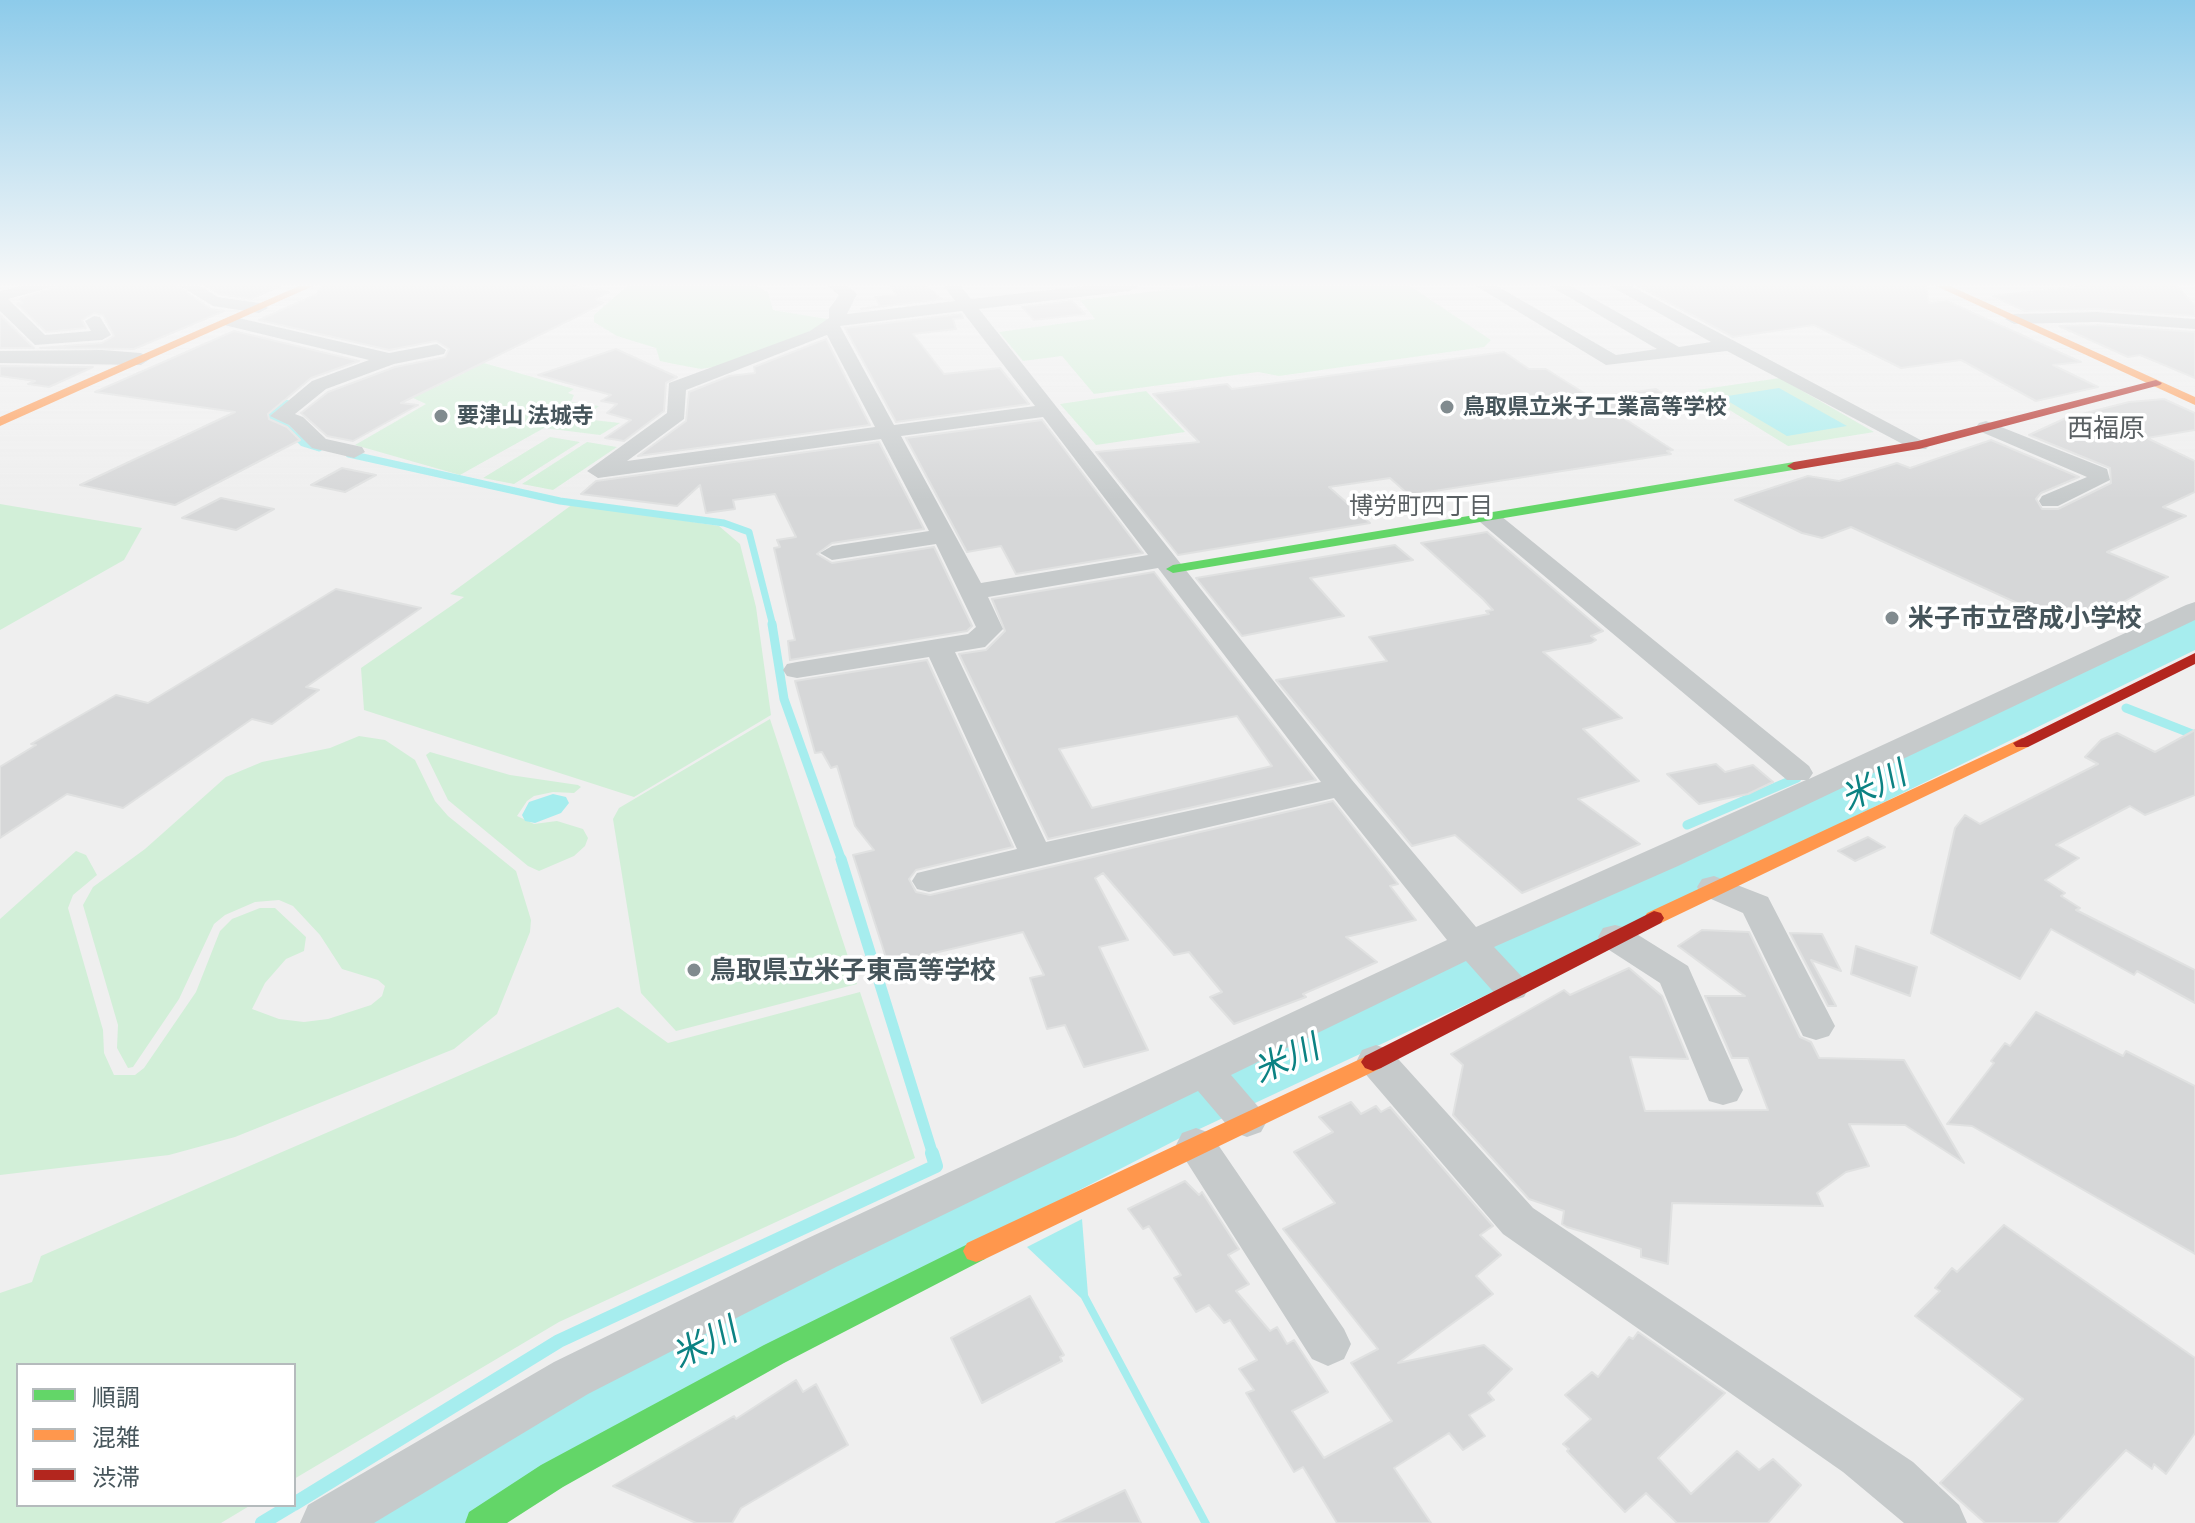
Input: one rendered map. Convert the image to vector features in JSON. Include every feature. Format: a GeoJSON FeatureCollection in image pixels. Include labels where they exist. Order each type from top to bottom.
{"type":"FeatureCollection","features":[{"type":"Feature","properties":{"kind":"main road"},"geometry":{"type":"LineString","coordinates":[[0,422],[146,357]]}},
{"type":"Feature","properties":{"kind":"main road"},"geometry":{"type":"LineString","coordinates":[[2098,357],[2195,401]]}},
{"type":"Feature","properties":{"kind":"main road"},"geometry":{"type":"LineString","coordinates":[[1167,565],[1488,517],[1919,445],[2156,383]]}},
{"type":"Feature","properties":{"kind":"main road"},"geometry":{"type":"LineString","coordinates":[[480,1523],[552,1476],[774,1354],[1005,1236],[1196,1145],[1224,1094],[1376,1060],[1506,983],[1615,937],[2195,658]]}},
{"type":"Feature","properties":{"kind":"street"},"geometry":{"type":"LineString","coordinates":[[116,357],[141,359]]}},
{"type":"Feature","properties":{"kind":"street"},"geometry":{"type":"LineString","coordinates":[[381,357],[389,359]]}},
{"type":"Feature","properties":{"kind":"street"},"geometry":{"type":"LineString","coordinates":[[354,452],[319,444],[296,421],[280,416],[319,385],[399,357]]}},
{"type":"Feature","properties":{"kind":"street"},"geometry":{"type":"LineString","coordinates":[[759,357],[676,387],[677,415],[598,471],[1048,410]]}},
{"type":"Feature","properties":{"kind":"street"},"geometry":{"type":"LineString","coordinates":[[797,670],[976,641],[990,631],[973,592],[887,432],[851,357]]}},
{"type":"Feature","properties":{"kind":"street"},"geometry":{"type":"LineString","coordinates":[[1007,357],[1341,787],[1473,948],[1506,983]]}},
{"type":"Feature","properties":{"kind":"street"},"geometry":{"type":"LineString","coordinates":[[1606,357],[1613,361],[1640,357]]}},
{"type":"Feature","properties":{"kind":"street"},"geometry":{"type":"LineString","coordinates":[[1754,357],[1919,445]]}},
{"type":"Feature","properties":{"kind":"street"},"geometry":{"type":"LineString","coordinates":[[1986,427],[2099,474],[2099,480],[2050,501]]}},
{"type":"Feature","properties":{"kind":"street"},"geometry":{"type":"LineString","coordinates":[[1488,517],[1798,773]]}},
{"type":"Feature","properties":{"kind":"street"},"geometry":{"type":"LineString","coordinates":[[832,553],[943,536]]}},
{"type":"Feature","properties":{"kind":"street"},"geometry":{"type":"LineString","coordinates":[[973,592],[1167,565]]}},
{"type":"Feature","properties":{"kind":"street"},"geometry":{"type":"LineString","coordinates":[[326,1523],[571,1378],[821,1253],[1224,1094],[1473,948],[2195,610]]}},
{"type":"Feature","properties":{"kind":"street"},"geometry":{"type":"LineString","coordinates":[[939,648],[1036,855]]}},
{"type":"Feature","properties":{"kind":"street"},"geometry":{"type":"LineString","coordinates":[[929,881],[1341,787]]}},
{"type":"Feature","properties":{"kind":"street"},"geometry":{"type":"LineString","coordinates":[[1714,887],[1756,905],[1816,1026]]}},
{"type":"Feature","properties":{"kind":"street"},"geometry":{"type":"LineString","coordinates":[[1615,937],[1675,975],[1723,1090]]}},
{"type":"Feature","properties":{"kind":"street"},"geometry":{"type":"LineString","coordinates":[[1376,1060],[1518,1221],[1871,1463],[1941,1523]]}},
{"type":"Feature","properties":{"kind":"street"},"geometry":{"type":"LineString","coordinates":[[1196,1145],[1328,1344]]}},
{"type":"Feature","properties":{"kind":"green space"},"geometry":{"type":"Polygon","coordinates":[[[659,357],[744,357],[701,369],[660,361],[659,357]]]}},
{"type":"Feature","properties":{"kind":"green space"},"geometry":{"type":"Polygon","coordinates":[[[1020,357],[1054,357],[1023,361],[1020,357]]]}},
{"type":"Feature","properties":{"kind":"green space"},"geometry":{"type":"Polygon","coordinates":[[[1063,357],[1413,357],[1279,376],[1258,372],[1094,394],[1063,357]]]}},
{"type":"Feature","properties":{"kind":"green space","name":"要津山 法城寺"},"geometry":{"type":"Polygon","coordinates":[[[450,361],[484,363],[574,389],[568,393],[574,395],[571,402],[599,406],[584,419],[620,423],[600,435],[544,428],[460,475],[355,445],[426,404],[413,398],[464,373],[450,361]]]}},
{"type":"Feature","properties":{"kind":"green space"},"geometry":{"type":"Polygon","coordinates":[[[1780,378],[1874,432],[1788,446],[1697,390],[1780,378]]]}},
{"type":"Feature","properties":{"kind":"green space"},"geometry":{"type":"Polygon","coordinates":[[[1146,391],[1185,432],[1096,445],[1060,404],[1146,391]]]}},
{"type":"Feature","properties":{"kind":"green space"},"geometry":{"type":"Polygon","coordinates":[[[550,437],[580,442],[514,484],[483,478],[550,437]]]}},
{"type":"Feature","properties":{"kind":"green space"},"geometry":{"type":"Polygon","coordinates":[[[587,442],[617,447],[553,490],[522,484],[587,442]]]}},
{"type":"Feature","properties":{"kind":"green space"},"geometry":{"type":"Polygon","coordinates":[[[0,504],[142,528],[124,560],[0,630],[0,504]]]}},
{"type":"Feature","properties":{"kind":"green space"},"geometry":{"type":"Polygon","coordinates":[[[573,504],[719,526],[740,544],[756,607],[771,715],[634,797],[364,710],[361,668],[464,597],[450,594],[573,504]]]}},
{"type":"Feature","properties":{"kind":"green space"},"geometry":{"type":"Polygon","coordinates":[[[770,719],[857,984],[676,1031],[641,993],[613,819],[619,808],[770,719]]]}},
{"type":"Feature","properties":{"kind":"green space"},"geometry":{"type":"Polygon","coordinates":[[[359,736],[385,740],[415,760],[435,801],[448,816],[516,871],[531,920],[530,932],[497,1014],[454,1049],[235,1137],[169,1155],[0,1175],[0,919],[76,851],[86,855],[97,875],[73,895],[68,908],[103,1030],[104,1053],[114,1075],[135,1075],[144,1068],[196,992],[220,931],[232,919],[260,908],[275,908],[306,937],[304,951],[286,959],[265,983],[252,1009],[279,1019],[304,1022],[328,1019],[371,1005],[382,996],[385,986],[378,980],[342,969],[320,935],[293,906],[279,900],[255,902],[225,915],[214,924],[179,999],[133,1067],[128,1068],[117,1048],[118,1025],[83,905],[93,887],[145,849],[226,777],[262,762],[330,748],[359,736]]]}},
{"type":"Feature","properties":{"kind":"green space"},"geometry":{"type":"Polygon","coordinates":[[[430,752],[510,775],[578,785],[581,787],[574,793],[553,792],[534,796],[517,816],[534,824],[557,821],[583,829],[588,838],[585,846],[574,856],[539,871],[528,866],[448,800],[426,755],[430,752]]]}},
{"type":"Feature","properties":{"kind":"green space"},"geometry":{"type":"Polygon","coordinates":[[[860,992],[915,1158],[559,1322],[296,1478],[296,1363],[16,1363],[16,1507],[248,1507],[221,1523],[0,1523],[0,1293],[32,1282],[41,1256],[618,1007],[668,1043],[860,992]]]}},
{"type":"Feature","properties":{"kind":"water"},"geometry":{"type":"Polygon","coordinates":[[[1779,388],[1847,426],[1787,436],[1721,397],[1779,388]]]}},
{"type":"Feature","properties":{"kind":"water"},"geometry":{"type":"Polygon","coordinates":[[[553,794],[566,797],[569,803],[561,813],[535,823],[525,821],[522,815],[529,802],[553,794]]]}},
{"type":"Feature","properties":{"kind":"water"},"geometry":{"type":"Polygon","coordinates":[[[1082,1219],[1088,1295],[1210,1523],[1201,1523],[1081,1298],[1027,1247],[1082,1219]]]}},
{"type":"Feature","properties":{"kind":"building"},"geometry":{"type":"Polygon","coordinates":[[[175,357],[343,357],[359,361],[311,378],[268,414],[269,419],[287,427],[300,440],[175,505],[80,485],[235,412],[95,392],[175,357]]]}},
{"type":"Feature","properties":{"kind":"building"},"geometry":{"type":"Polygon","coordinates":[[[445,357],[494,357],[401,403],[418,405],[353,441],[327,436],[301,413],[328,392],[395,367],[445,357]]]}},
{"type":"Feature","properties":{"kind":"building"},"geometry":{"type":"Polygon","coordinates":[[[592,357],[634,357],[677,377],[666,383],[664,411],[624,441],[605,438],[631,420],[607,413],[617,404],[601,401],[611,395],[538,375],[592,357]]]}},
{"type":"Feature","properties":{"kind":"building"},"geometry":{"type":"Polygon","coordinates":[[[780,357],[835,357],[870,425],[638,456],[686,421],[689,392],[729,376],[755,373],[754,367],[780,357]]]}},
{"type":"Feature","properties":{"kind":"building"},"geometry":{"type":"Polygon","coordinates":[[[861,357],[931,357],[944,374],[1000,368],[1029,404],[896,422],[861,357]]]}},
{"type":"Feature","properties":{"kind":"building"},"geometry":{"type":"Polygon","coordinates":[[[1467,357],[1511,357],[1529,369],[1546,369],[1592,398],[1656,389],[1687,407],[1622,417],[1673,450],[1667,451],[1671,454],[1409,495],[1390,478],[1329,487],[1370,523],[1178,555],[1096,452],[1199,442],[1153,394],[1227,384],[1232,389],[1467,357]]]}},
{"type":"Feature","properties":{"kind":"building"},"geometry":{"type":"Polygon","coordinates":[[[1879,357],[2070,357],[2081,362],[2053,365],[2098,387],[2036,401],[1961,360],[1901,368],[1879,357]]]}},
{"type":"Feature","properties":{"kind":"building"},"geometry":{"type":"Polygon","coordinates":[[[2145,357],[2195,357],[2195,378],[2145,357]]]}},
{"type":"Feature","properties":{"kind":"building"},"geometry":{"type":"Polygon","coordinates":[[[0,366],[93,367],[49,387],[28,384],[35,381],[0,376],[0,366]]]}},
{"type":"Feature","properties":{"kind":"building"},"geometry":{"type":"Polygon","coordinates":[[[2164,399],[2195,413],[2195,430],[2147,438],[2195,461],[2195,492],[2163,507],[2186,516],[2107,552],[2168,577],[2109,610],[2102,607],[2063,624],[1851,527],[1822,538],[1802,533],[1735,500],[1808,476],[1839,481],[1897,463],[1910,468],[1991,440],[2079,477],[2041,493],[2036,499],[2042,509],[2058,509],[2111,483],[2110,468],[2029,435],[2066,418],[2129,402],[2164,399]]]}},
{"type":"Feature","properties":{"kind":"building"},"geometry":{"type":"Polygon","coordinates":[[[1042,420],[1143,553],[1016,574],[1001,546],[967,552],[906,438],[1042,420]]]}},
{"type":"Feature","properties":{"kind":"building"},"geometry":{"type":"Polygon","coordinates":[[[879,442],[924,529],[832,543],[817,554],[832,563],[934,547],[972,626],[967,631],[790,660],[788,641],[795,640],[774,548],[780,547],[777,540],[796,537],[775,494],[733,500],[735,509],[706,513],[700,485],[677,506],[581,494],[596,481],[879,442]]]}},
{"type":"Feature","properties":{"kind":"building"},"geometry":{"type":"Polygon","coordinates":[[[342,468],[376,475],[345,492],[311,485],[342,468]]]}},
{"type":"Feature","properties":{"kind":"building"},"geometry":{"type":"Polygon","coordinates":[[[221,498],[274,509],[236,530],[182,518],[221,498]]]}},
{"type":"Feature","properties":{"kind":"building"},"geometry":{"type":"Polygon","coordinates":[[[1487,532],[1603,631],[1591,636],[1596,640],[1591,643],[1543,652],[1622,718],[1583,729],[1639,781],[1578,799],[1640,844],[1522,893],[1455,835],[1412,846],[1276,680],[1387,661],[1369,637],[1489,614],[1486,611],[1493,610],[1483,599],[1421,543],[1487,532]]]}},
{"type":"Feature","properties":{"kind":"building"},"geometry":{"type":"Polygon","coordinates":[[[1395,545],[1413,560],[1310,578],[1344,616],[1242,636],[1196,578],[1395,545]]]}},
{"type":"Feature","properties":{"kind":"building"},"geometry":{"type":"Polygon","coordinates":[[[1154,572],[1316,780],[1048,839],[959,654],[986,650],[1005,631],[992,599],[1154,572]],[[1237,716],[1059,749],[1092,808],[1272,766],[1237,716]]]}},
{"type":"Feature","properties":{"kind":"building"},"geometry":{"type":"Polygon","coordinates":[[[336,589],[421,608],[306,687],[319,690],[272,724],[252,719],[123,808],[67,794],[0,838],[0,767],[36,745],[31,744],[116,695],[148,703],[336,589]]]}},
{"type":"Feature","properties":{"kind":"building"},"geometry":{"type":"Polygon","coordinates":[[[927,660],[1013,847],[916,870],[909,879],[916,892],[930,895],[1333,801],[1398,884],[1390,886],[1416,920],[1346,937],[1377,962],[1303,994],[1306,997],[1234,1024],[1210,997],[1222,992],[1189,952],[1174,955],[1103,873],[1095,878],[1128,940],[1099,947],[1148,1050],[1084,1067],[1065,1025],[1047,1029],[1030,978],[1044,975],[1023,932],[888,964],[853,855],[874,850],[855,826],[837,766],[831,768],[822,752],[815,753],[795,681],[927,660]]]}},
{"type":"Feature","properties":{"kind":"building"},"geometry":{"type":"Polygon","coordinates":[[[2195,730],[2195,795],[2145,815],[2130,806],[2056,845],[2079,858],[2045,880],[2065,893],[2061,896],[2080,908],[2076,910],[2195,970],[2195,1003],[2137,971],[2134,975],[2051,929],[2020,979],[1931,933],[1955,828],[1965,815],[1980,824],[2098,764],[2085,757],[2101,740],[2117,733],[2155,752],[2195,730]]]}},
{"type":"Feature","properties":{"kind":"building"},"geometry":{"type":"Polygon","coordinates":[[[1716,764],[1725,772],[1753,765],[1773,782],[1748,794],[1699,804],[1667,774],[1716,764]]]}},
{"type":"Feature","properties":{"kind":"building"},"geometry":{"type":"Polygon","coordinates":[[[1868,837],[1885,847],[1855,861],[1838,851],[1868,837]]]}},
{"type":"Feature","properties":{"kind":"building"},"geometry":{"type":"Polygon","coordinates":[[[1702,930],[1749,932],[1800,1037],[1811,1042],[1819,1058],[1904,1060],[1964,1163],[1905,1125],[1849,1124],[1869,1166],[1846,1172],[1817,1193],[1823,1206],[1672,1203],[1668,1264],[1641,1257],[1641,1249],[1567,1227],[1562,1224],[1564,1211],[1529,1199],[1453,1115],[1463,1065],[1451,1054],[1564,990],[1570,995],[1629,968],[1662,996],[1688,1059],[1630,1057],[1645,1111],[1768,1110],[1748,1058],[1732,1058],[1705,996],[1745,996],[1678,946],[1702,930]]]}},
{"type":"Feature","properties":{"kind":"building"},"geometry":{"type":"Polygon","coordinates":[[[1790,933],[1822,934],[1841,971],[1811,960],[1836,1006],[1828,1006],[1790,933]]]}},
{"type":"Feature","properties":{"kind":"building"},"geometry":{"type":"Polygon","coordinates":[[[1856,946],[1917,967],[1910,996],[1851,974],[1856,946]]]}},
{"type":"Feature","properties":{"kind":"building"},"geometry":{"type":"Polygon","coordinates":[[[2036,1012],[2123,1056],[2126,1051],[2195,1086],[2195,1254],[1972,1126],[1947,1124],[1994,1063],[1991,1061],[2005,1043],[2010,1046],[2036,1012]]]}},
{"type":"Feature","properties":{"kind":"building"},"geometry":{"type":"Polygon","coordinates":[[[1351,1102],[1361,1114],[1376,1106],[1381,1112],[1390,1107],[1493,1226],[1480,1235],[1501,1255],[1476,1276],[1493,1294],[1398,1363],[1484,1345],[1512,1369],[1488,1393],[1494,1400],[1469,1415],[1485,1436],[1463,1450],[1449,1433],[1394,1468],[1431,1523],[1337,1523],[1303,1467],[1294,1472],[1246,1393],[1254,1390],[1239,1369],[1257,1360],[1230,1320],[1224,1323],[1209,1305],[1196,1312],[1174,1278],[1181,1275],[1149,1226],[1143,1229],[1128,1209],[1185,1181],[1199,1195],[1202,1192],[1239,1249],[1228,1255],[1249,1284],[1236,1291],[1270,1331],[1277,1327],[1287,1344],[1294,1340],[1328,1392],[1292,1411],[1324,1458],[1392,1421],[1351,1363],[1378,1349],[1283,1229],[1335,1203],[1294,1152],[1333,1132],[1319,1117],[1351,1102]]]}},
{"type":"Feature","properties":{"kind":"building"},"geometry":{"type":"Polygon","coordinates":[[[2004,1225],[2195,1358],[2195,1433],[2166,1474],[2154,1464],[2152,1469],[2126,1450],[2057,1523],[1985,1523],[1940,1483],[2023,1399],[1915,1316],[1940,1291],[1935,1288],[1952,1268],[1957,1272],[2004,1225]]]}},
{"type":"Feature","properties":{"kind":"building"},"geometry":{"type":"Polygon","coordinates":[[[1030,1296],[1064,1355],[1060,1357],[1062,1361],[982,1403],[951,1338],[1030,1296]]]}},
{"type":"Feature","properties":{"kind":"building"},"geometry":{"type":"Polygon","coordinates":[[[1638,1332],[1725,1393],[1658,1458],[1691,1494],[1737,1451],[1759,1470],[1773,1459],[1801,1485],[1768,1523],[1677,1523],[1646,1493],[1625,1512],[1567,1451],[1569,1449],[1563,1444],[1591,1419],[1565,1395],[1592,1372],[1598,1377],[1629,1337],[1633,1339],[1638,1332]]]}},
{"type":"Feature","properties":{"kind":"building"},"geometry":{"type":"Polygon","coordinates":[[[796,1380],[803,1392],[816,1384],[848,1445],[741,1508],[732,1523],[696,1523],[613,1486],[734,1416],[736,1419],[796,1380]]]}},
{"type":"Feature","properties":{"kind":"building"},"geometry":{"type":"Polygon","coordinates":[[[1125,1490],[1141,1523],[1056,1523],[1125,1490]]]}},
{"type":"Feature","properties":{"kind":"waterway"},"geometry":{"type":"LineString","coordinates":[[287,403],[268,417],[284,424],[303,443],[319,448]]}},
{"type":"Feature","properties":{"kind":"waterway"},"geometry":{"type":"LineString","coordinates":[[349,454],[560,501],[724,523],[749,532],[773,626]]}},
{"type":"Feature","properties":{"kind":"waterway"},"geometry":{"type":"LineString","coordinates":[[772,624],[784,699],[842,861]]}},
{"type":"Feature","properties":{"kind":"waterway","name":"米川"},"geometry":{"type":"LineString","coordinates":[[396,1523],[610,1390],[1153,1119],[1551,940],[2195,632]]}},
{"type":"Feature","properties":{"kind":"waterway"},"geometry":{"type":"LineString","coordinates":[[2126,708],[2195,735]]}},
{"type":"Feature","properties":{"kind":"waterway"},"geometry":{"type":"LineString","coordinates":[[1687,825],[1797,778]]}},
{"type":"Feature","properties":{"kind":"waterway"},"geometry":{"type":"LineString","coordinates":[[841,859],[933,1155]]}},
{"type":"Feature","properties":{"kind":"waterway"},"geometry":{"type":"LineString","coordinates":[[296,1503],[559,1341],[936,1166],[932,1153]]}},
{"type":"Feature","properties":{"kind":"waterway"},"geometry":{"type":"LineString","coordinates":[[1036,1178],[1045,1201]]}},
{"type":"Feature","properties":{"kind":"waterway"},"geometry":{"type":"LineString","coordinates":[[262,1523],[289,1507]]}},
{"type":"Feature","properties":{"kind":"traffic: fast"},"geometry":{"type":"LineString","coordinates":[[1173,569],[1794,466]]}},
{"type":"Feature","properties":{"kind":"traffic: fast"},"geometry":{"type":"LineString","coordinates":[[480,1523],[552,1476],[774,1354],[976,1251]]}},
{"type":"Feature","properties":{"kind":"traffic: slow"},"geometry":{"type":"LineString","coordinates":[[0,422],[147,357]]}},
{"type":"Feature","properties":{"kind":"traffic: slow"},"geometry":{"type":"LineString","coordinates":[[2098,357],[2195,401]]}},
{"type":"Feature","properties":{"kind":"traffic: slow"},"geometry":{"type":"LineString","coordinates":[[1654,918],[2022,743]]}},
{"type":"Feature","properties":{"kind":"traffic: slow"},"geometry":{"type":"LineString","coordinates":[[976,1251],[1373,1062]]}},
{"type":"Feature","properties":{"kind":"traffic: jam"},"geometry":{"type":"LineString","coordinates":[[1794,466],[1919,445],[2156,383]]}},
{"type":"Feature","properties":{"kind":"traffic: jam"},"geometry":{"type":"LineString","coordinates":[[2022,743],[2195,658]]}},
{"type":"Feature","properties":{"kind":"traffic: jam"},"geometry":{"type":"LineString","coordinates":[[1373,1062],[1654,918]]}},
{"type":"Feature","properties":{"kind":"place","name":"鳥取県立米子工業高等学校"},"geometry":{"type":"Point","coordinates":[1447,407]}},
{"type":"Feature","properties":{"kind":"place","name":"要津山 法城寺"},"geometry":{"type":"Point","coordinates":[441,416]}},
{"type":"Feature","properties":{"kind":"place","name":"米子市立啓成小学校"},"geometry":{"type":"Point","coordinates":[1892,618]}},
{"type":"Feature","properties":{"kind":"place","name":"鳥取県立米子東高等学校"},"geometry":{"type":"Point","coordinates":[694,970]}},
{"type":"Feature","properties":{"kind":"district","name":"西福原"},"geometry":{"type":"Point","coordinates":[2106,428]}},
{"type":"Feature","properties":{"kind":"district","name":"博労町四丁目"},"geometry":{"type":"Point","coordinates":[1421,506]}}]}
